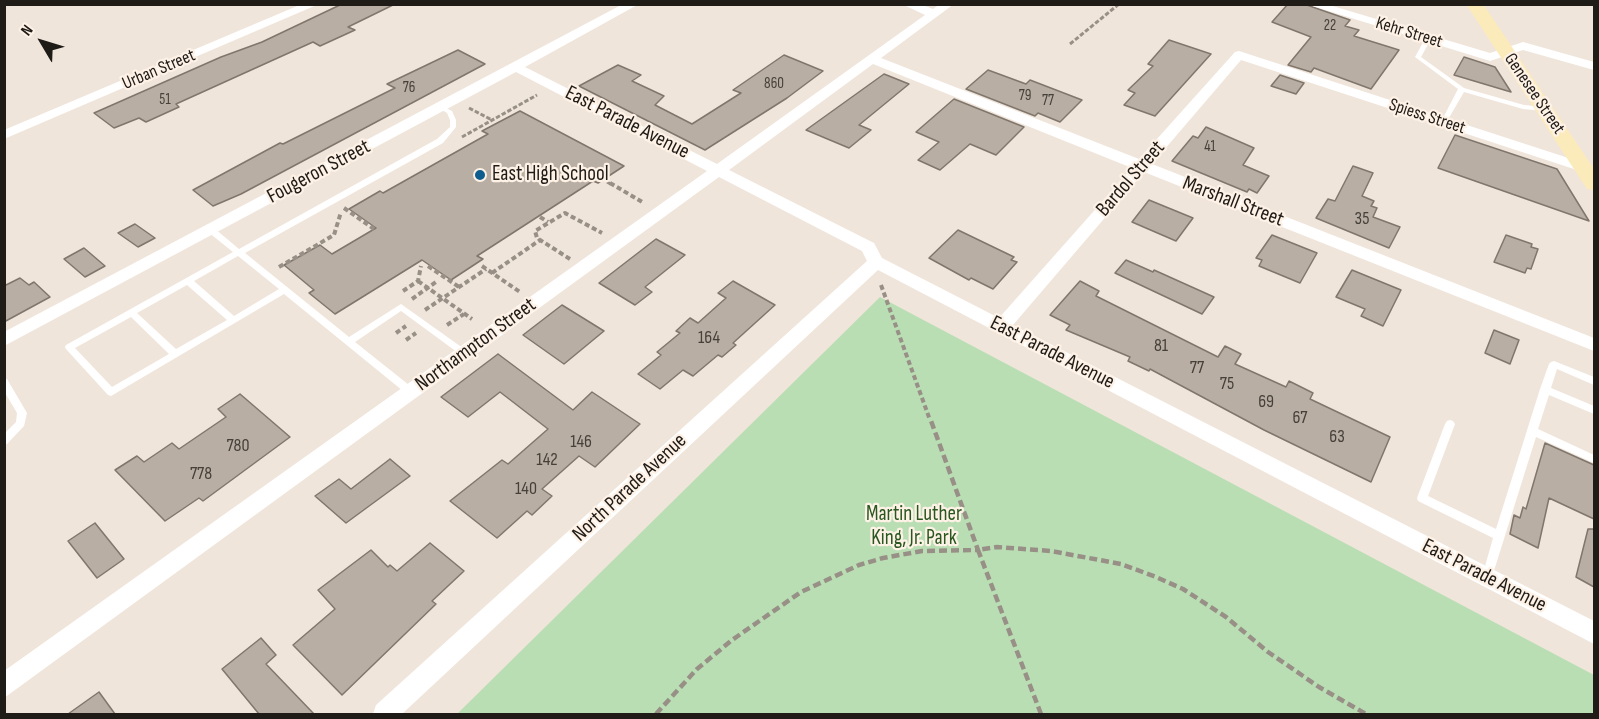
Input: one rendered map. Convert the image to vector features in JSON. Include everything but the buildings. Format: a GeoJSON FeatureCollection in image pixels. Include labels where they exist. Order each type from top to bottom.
{"type":"FeatureCollection","features":[{"type":"Feature","properties":{"kind":"main road","name":"Genesee Street"},"geometry":{"type":"LineString","coordinates":[[1474,4],[1590,176]]}},
{"type":"Feature","properties":{"kind":"street","name":"Urban Street"},"geometry":{"type":"LineString","coordinates":[[4,135],[313,4]]}},
{"type":"Feature","properties":{"kind":"street","name":"Fougeron Street"},"geometry":{"type":"LineString","coordinates":[[4,340],[633,4]]}},
{"type":"Feature","properties":{"kind":"street"},"geometry":{"type":"LineString","coordinates":[[908,4],[941,9]]}},
{"type":"Feature","properties":{"kind":"street","name":"Kehr Street"},"geometry":{"type":"LineString","coordinates":[[1312,4],[1490,57],[1522,46],[1594,66]]}},
{"type":"Feature","properties":{"kind":"street","name":"Northampton Street"},"geometry":{"type":"LineString","coordinates":[[4,686],[941,9]]}},
{"type":"Feature","properties":{"kind":"street","name":"Bardol Street"},"geometry":{"type":"LineString","coordinates":[[1001,327],[1239,55],[1269,65]]}},
{"type":"Feature","properties":{"kind":"street","name":"Marshall Street"},"geometry":{"type":"LineString","coordinates":[[872,59],[1594,345]]}},
{"type":"Feature","properties":{"kind":"street","name":"Spiess Street"},"geometry":{"type":"LineString","coordinates":[[1269,65],[1444,122],[1590,176]]}},
{"type":"Feature","properties":{"kind":"street","name":"East Parade Avenue"},"geometry":{"type":"LineString","coordinates":[[516,67],[868,247],[876,262],[1594,633]]}},
{"type":"Feature","properties":{"kind":"street","name":"North Parade Avenue"},"geometry":{"type":"LineString","coordinates":[[385,714],[876,262]]}},
{"type":"Feature","properties":{"kind":"lane"},"geometry":{"type":"LineString","coordinates":[[1428,39],[1418,57],[1462,89],[1523,107],[1544,110]]}},
{"type":"Feature","properties":{"kind":"lane"},"geometry":{"type":"LineString","coordinates":[[1444,122],[1462,89]]}},
{"type":"Feature","properties":{"kind":"lane"},"geometry":{"type":"LineString","coordinates":[[284,290],[111,392],[69,347],[440,141],[453,127],[453,120],[450,112],[440,107]]}},
{"type":"Feature","properties":{"kind":"lane"},"geometry":{"type":"LineString","coordinates":[[211,230],[411,392]]}},
{"type":"Feature","properties":{"kind":"lane"},"geometry":{"type":"LineString","coordinates":[[188,281],[233,320]]}},
{"type":"Feature","properties":{"kind":"lane"},"geometry":{"type":"LineString","coordinates":[[348,342],[401,307],[464,353]]}},
{"type":"Feature","properties":{"kind":"lane"},"geometry":{"type":"LineString","coordinates":[[131,312],[175,354]]}},
{"type":"Feature","properties":{"kind":"lane"},"geometry":{"type":"LineString","coordinates":[[1487,578],[1554,364],[1594,381]]}},
{"type":"Feature","properties":{"kind":"lane"},"geometry":{"type":"LineString","coordinates":[[4,382],[22,413],[21,423],[4,441]]}},
{"type":"Feature","properties":{"kind":"lane"},"geometry":{"type":"LineString","coordinates":[[1545,389],[1594,410]]}},
{"type":"Feature","properties":{"kind":"lane"},"geometry":{"type":"LineString","coordinates":[[1450,424],[1422,498],[1499,536]]}},
{"type":"Feature","properties":{"kind":"lane"},"geometry":{"type":"LineString","coordinates":[[1532,431],[1594,459]]}},
{"type":"Feature","properties":{"kind":"path"},"geometry":{"type":"LineString","coordinates":[[1070,44],[1119,4]]}},
{"type":"Feature","properties":{"kind":"path"},"geometry":{"type":"LineString","coordinates":[[463,105],[492,120]]}},
{"type":"Feature","properties":{"kind":"path"},"geometry":{"type":"LineString","coordinates":[[607,182],[651,207]]}},
{"type":"Feature","properties":{"kind":"path"},"geometry":{"type":"LineString","coordinates":[[283,265],[334,235],[341,217],[340,205],[374,229]]}},
{"type":"Feature","properties":{"kind":"path"},"geometry":{"type":"LineString","coordinates":[[574,262],[534,234],[561,214],[569,213],[609,237]]}},
{"type":"Feature","properties":{"kind":"path"},"geometry":{"type":"LineString","coordinates":[[540,217],[548,222]]}},
{"type":"Feature","properties":{"kind":"path"},"geometry":{"type":"LineString","coordinates":[[492,273],[540,240]]}},
{"type":"Feature","properties":{"kind":"path"},"geometry":{"type":"LineString","coordinates":[[403,291],[418,281],[421,266]]}},
{"type":"Feature","properties":{"kind":"path"},"geometry":{"type":"LineString","coordinates":[[428,266],[459,287]]}},
{"type":"Feature","properties":{"kind":"path"},"geometry":{"type":"LineString","coordinates":[[482,266],[526,296]]}},
{"type":"Feature","properties":{"kind":"path"},"geometry":{"type":"LineString","coordinates":[[427,309],[486,269]]}},
{"type":"Feature","properties":{"kind":"path"},"geometry":{"type":"LineString","coordinates":[[418,281],[472,319]]}},
{"type":"Feature","properties":{"kind":"path"},"geometry":{"type":"LineString","coordinates":[[412,298],[436,282]]}},
{"type":"Feature","properties":{"kind":"path"},"geometry":{"type":"LineString","coordinates":[[881,285],[1041,714]]}},
{"type":"Feature","properties":{"kind":"path"},"geometry":{"type":"LineString","coordinates":[[447,325],[464,314]]}},
{"type":"Feature","properties":{"kind":"path"},"geometry":{"type":"LineString","coordinates":[[656,714],[697,669],[732,639],[801,592],[837,575],[883,558],[922,551],[978,550],[997,547],[1052,551],[1121,564],[1183,589],[1226,617],[1268,651],[1319,687],[1365,714]]}},
{"type":"Feature","properties":{"kind":"green space","name":"Martin Luther King, Jr. Park"},"geometry":{"type":"Polygon","coordinates":[[[880,297],[1594,675],[1594,714],[457,714],[880,297]]]}},
{"type":"Feature","properties":{"kind":"place","name":"East High School"},"geometry":{"type":"Point","coordinates":[480,175]}}]}
